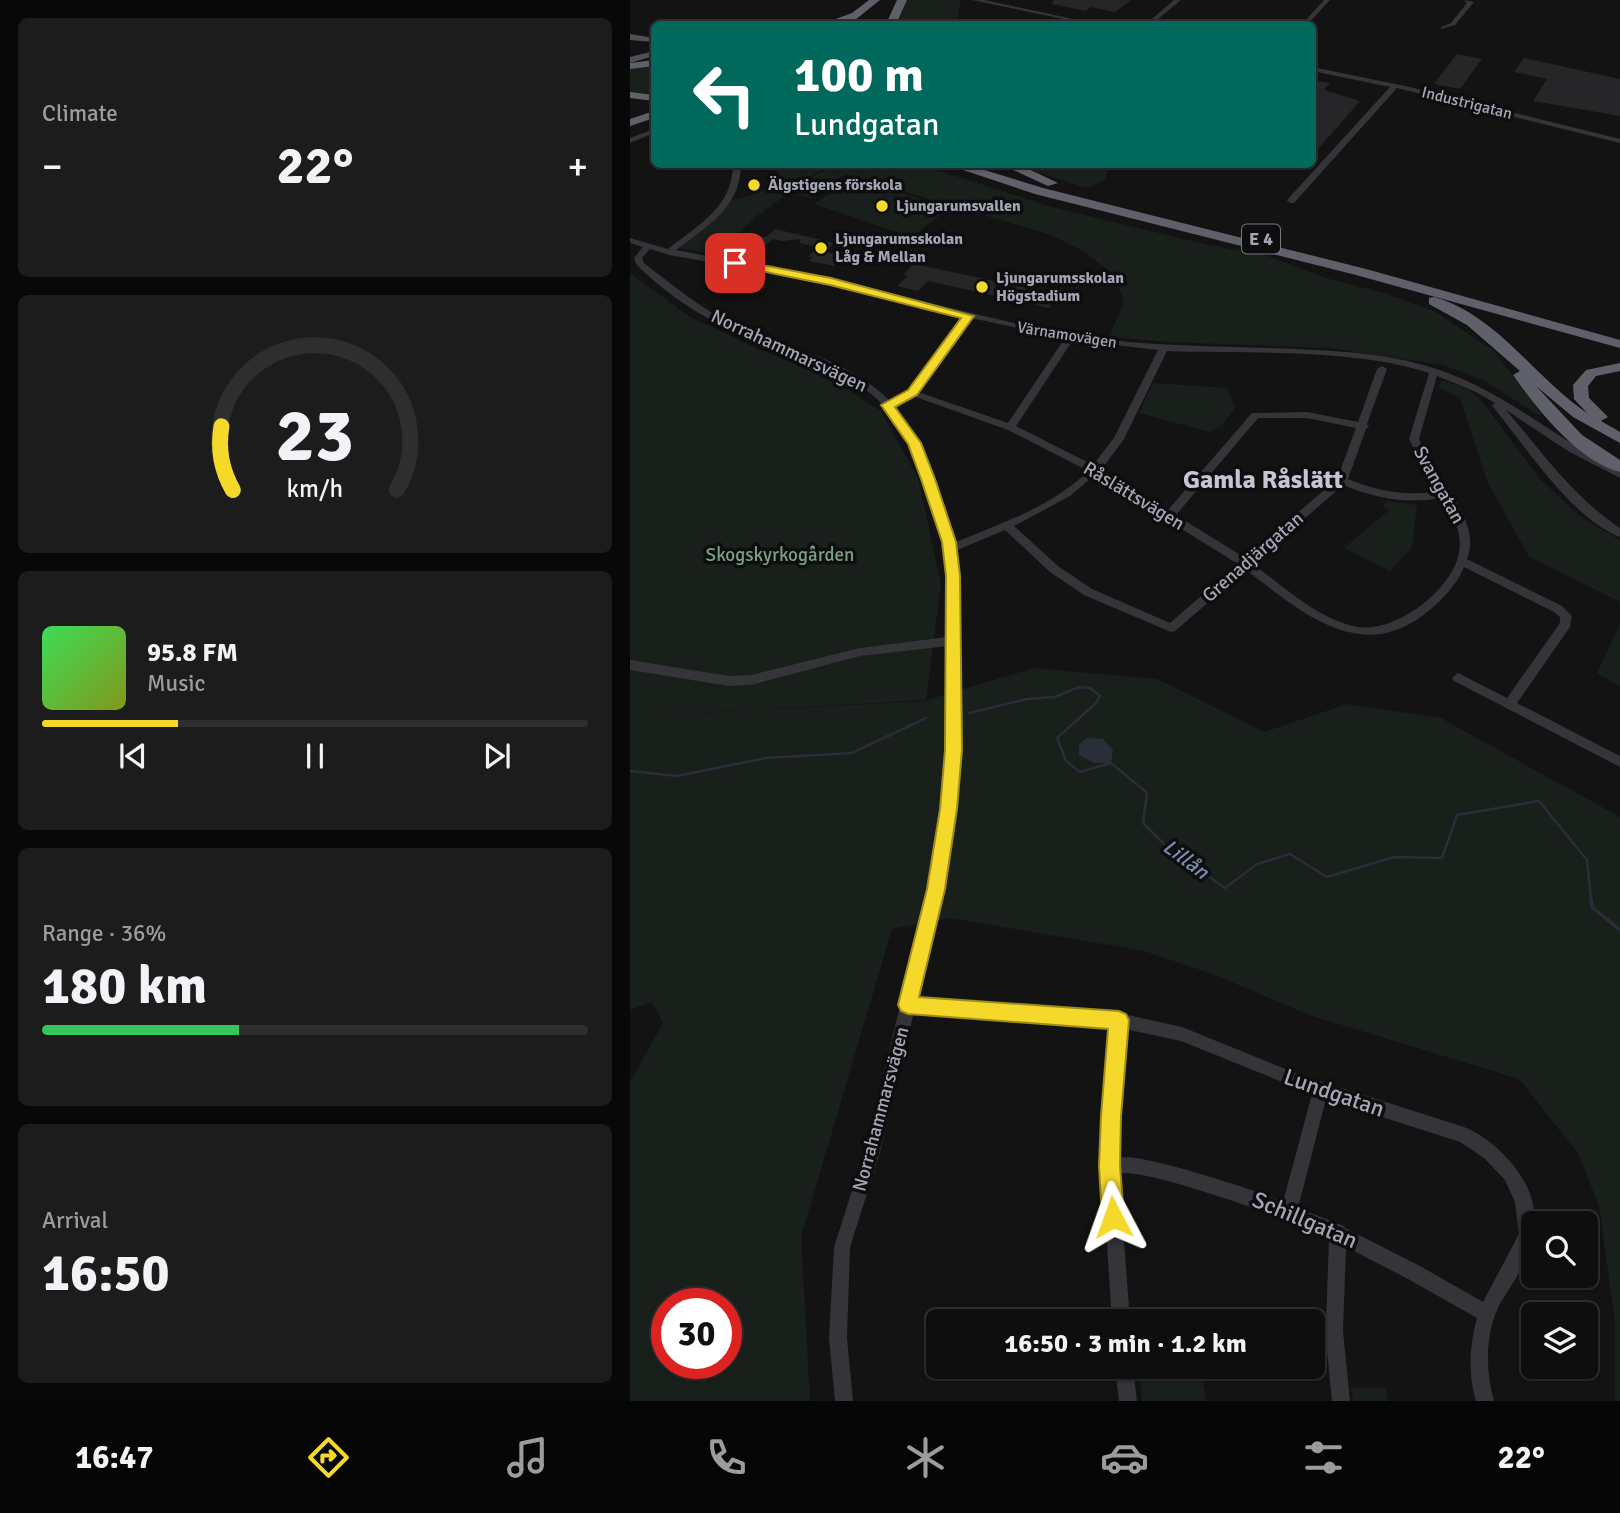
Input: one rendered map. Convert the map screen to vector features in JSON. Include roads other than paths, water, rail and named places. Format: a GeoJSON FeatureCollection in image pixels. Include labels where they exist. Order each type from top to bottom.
{"type":"FeatureCollection","features":[{"type":"Feature","properties":{"kind":"highway"},"geometry":{"type":"LineString","coordinates":[[856,20],[875,0]]}},
{"type":"Feature","properties":{"kind":"highway"},"geometry":{"type":"LineString","coordinates":[[856,20],[885,0]]}},
{"type":"Feature","properties":{"kind":"highway"},"geometry":{"type":"LineString","coordinates":[[892,21],[902,0]]}},
{"type":"Feature","properties":{"kind":"highway"},"geometry":{"type":"LineString","coordinates":[[630,66],[651,59]]}},
{"type":"Feature","properties":{"kind":"highway"},"geometry":{"type":"LineString","coordinates":[[630,95],[651,98]]}},
{"type":"Feature","properties":{"kind":"highway"},"geometry":{"type":"LineString","coordinates":[[631,121],[651,115]]}},
{"type":"Feature","properties":{"kind":"highway","name":"E 4"},"geometry":{"type":"LineString","coordinates":[[964,168],[1039,191],[1335,265],[1620,344]]}},
{"type":"Feature","properties":{"kind":"highway"},"geometry":{"type":"LineString","coordinates":[[990,168],[1090,196]]}},
{"type":"Feature","properties":{"kind":"highway","name":"E 4"},"geometry":{"type":"LineString","coordinates":[[1016,168],[1090,196],[1366,265],[1620,335]]}},
{"type":"Feature","properties":{"kind":"highway"},"geometry":{"type":"LineString","coordinates":[[1335,265],[1438,302],[1469,319],[1490,334],[1567,406],[1616,432]]}},
{"type":"Feature","properties":{"kind":"highway"},"geometry":{"type":"LineString","coordinates":[[1490,334],[1555,420],[1585,447],[1620,467]]}},
{"type":"Feature","properties":{"kind":"highway"},"geometry":{"type":"LineString","coordinates":[[1616,432],[1593,413],[1579,392],[1580,384],[1591,373],[1620,367]]}},
{"type":"Feature","properties":{"kind":"main road"},"geometry":{"type":"LineString","coordinates":[[630,37],[651,40]]}},
{"type":"Feature","properties":{"kind":"main road"},"geometry":{"type":"LineString","coordinates":[[630,60],[651,59]]}},
{"type":"Feature","properties":{"kind":"street"},"geometry":{"type":"LineString","coordinates":[[975,0],[1079,21]]}},
{"type":"Feature","properties":{"kind":"street"},"geometry":{"type":"LineString","coordinates":[[1153,21],[1178,0]]}},
{"type":"Feature","properties":{"kind":"street"},"geometry":{"type":"LineString","coordinates":[[1308,21],[1327,0]]}},
{"type":"Feature","properties":{"kind":"street"},"geometry":{"type":"LineString","coordinates":[[1443,29],[1454,24],[1471,2],[1467,0]]}},
{"type":"Feature","properties":{"kind":"street","name":"Industrigatan"},"geometry":{"type":"LineString","coordinates":[[1316,70],[1395,86],[1620,141]]}},
{"type":"Feature","properties":{"kind":"street"},"geometry":{"type":"LineString","coordinates":[[1291,201],[1395,86]]}},
{"type":"Feature","properties":{"kind":"street"},"geometry":{"type":"LineString","coordinates":[[630,141],[651,132]]}},
{"type":"Feature","properties":{"kind":"street"},"geometry":{"type":"LineString","coordinates":[[669,252],[720,210],[735,187],[737,168]]}},
{"type":"Feature","properties":{"kind":"street"},"geometry":{"type":"LineString","coordinates":[[630,240],[648,247]]}},
{"type":"Feature","properties":{"kind":"street","name":"Värnamovägen"},"geometry":{"type":"LineString","coordinates":[[648,247],[831,282],[968,316],[1070,337],[1164,348],[1254,350],[1358,357],[1434,371],[1488,396],[1578,453],[1620,475]]}},
{"type":"Feature","properties":{"kind":"street","name":"Norrahammarsvägen"},"geometry":{"type":"LineString","coordinates":[[648,247],[638,258],[640,264],[714,318],[854,378],[875,391],[914,443],[951,548],[954,750],[948,809],[936,889],[908,1005],[874,1144],[842,1247],[838,1338],[844,1401]]}},
{"type":"Feature","properties":{"kind":"street"},"geometry":{"type":"LineString","coordinates":[[888,405],[912,393],[968,316]]}},
{"type":"Feature","properties":{"kind":"street"},"geometry":{"type":"LineString","coordinates":[[1010,427],[1070,337]]}},
{"type":"Feature","properties":{"kind":"street"},"geometry":{"type":"LineString","coordinates":[[951,548],[1043,507],[1095,472],[1118,441],[1164,348]]}},
{"type":"Feature","properties":{"kind":"street","name":"Grenadjärgatan"},"geometry":{"type":"LineString","coordinates":[[1006,525],[1054,569],[1088,592],[1171,628],[1342,481],[1364,426],[1382,369]]}},
{"type":"Feature","properties":{"kind":"street","name":"Svangatan"},"geometry":{"type":"LineString","coordinates":[[1434,371],[1414,439],[1462,523],[1466,549],[1463,562]]}},
{"type":"Feature","properties":{"kind":"street","name":"Råslättsvägen"},"geometry":{"type":"LineString","coordinates":[[912,393],[1010,427],[1095,472],[1245,562],[1314,612],[1357,631],[1369,633],[1388,629],[1427,607],[1442,594],[1463,562]]}},
{"type":"Feature","properties":{"kind":"street","name":"Värnamovägen"},"geometry":{"type":"LineString","coordinates":[[1488,396],[1566,492],[1587,512],[1620,533]]}},
{"type":"Feature","properties":{"kind":"street"},"geometry":{"type":"LineString","coordinates":[[1169,516],[1255,415],[1307,415],[1364,426]]}},
{"type":"Feature","properties":{"kind":"street"},"geometry":{"type":"LineString","coordinates":[[1522,436],[1524,419]]}},
{"type":"Feature","properties":{"kind":"street"},"geometry":{"type":"LineString","coordinates":[[1342,481],[1391,498],[1417,499],[1444,494]]}},
{"type":"Feature","properties":{"kind":"street"},"geometry":{"type":"LineString","coordinates":[[1463,562],[1558,609],[1566,616],[1566,624],[1510,704]]}},
{"type":"Feature","properties":{"kind":"street"},"geometry":{"type":"LineString","coordinates":[[630,664],[716,679],[751,680],[860,652],[953,641]]}},
{"type":"Feature","properties":{"kind":"street"},"geometry":{"type":"LineString","coordinates":[[1458,678],[1620,762]]}},
{"type":"Feature","properties":{"kind":"street","name":"Lundgatan"},"geometry":{"type":"LineString","coordinates":[[908,1005],[1119,1020],[1182,1034],[1321,1090],[1464,1135],[1496,1154],[1510,1173],[1521,1196],[1527,1235],[1486,1314],[1479,1349],[1485,1401]]}},
{"type":"Feature","properties":{"kind":"street"},"geometry":{"type":"LineString","coordinates":[[1119,1020],[1113,1068],[1110,1166],[1120,1309]]}},
{"type":"Feature","properties":{"kind":"street"},"geometry":{"type":"LineString","coordinates":[[1289,1210],[1321,1090]]}},
{"type":"Feature","properties":{"kind":"street","name":"Schillgatan"},"geometry":{"type":"LineString","coordinates":[[1110,1166],[1124,1164],[1179,1176],[1289,1210],[1409,1268],[1486,1314]]}},
{"type":"Feature","properties":{"kind":"street"},"geometry":{"type":"LineString","coordinates":[[1338,1232],[1334,1331],[1341,1401]]}},
{"type":"Feature","properties":{"kind":"street"},"geometry":{"type":"LineString","coordinates":[[1325,1331],[1334,1331]]}},
{"type":"Feature","properties":{"kind":"street"},"geometry":{"type":"LineString","coordinates":[[1125,1379],[1128,1401]]}},
{"type":"Feature","properties":{"kind":"waterway","name":"Lillån"},"geometry":{"type":"LineString","coordinates":[[969,713],[1027,699],[1055,697],[1079,687],[1090,688],[1100,696],[1096,703],[1057,738],[1066,761],[1080,772],[1111,763],[1147,793],[1143,823],[1168,848],[1225,888],[1257,864],[1290,854],[1327,877],[1394,857],[1442,858],[1457,815],[1539,801],[1587,860],[1591,900]]}},
{"type":"Feature","properties":{"kind":"waterway","name":"Lillån"},"geometry":{"type":"LineString","coordinates":[[630,771],[677,776],[766,758],[852,753],[926,718]]}},
{"type":"Feature","properties":{"kind":"waterway","name":"Lillån"},"geometry":{"type":"LineString","coordinates":[[1591,898],[1592,907],[1620,930]]}},
{"type":"Feature","properties":{"kind":"place","name":"Älgstigens förskola"},"geometry":{"type":"Point","coordinates":[754,185]}},
{"type":"Feature","properties":{"kind":"place","name":"Ljungarumsvallen"},"geometry":{"type":"Point","coordinates":[882,206]}},
{"type":"Feature","properties":{"kind":"place","name":"Ljungarumsskolan Låg & Mellan"},"geometry":{"type":"Point","coordinates":[821,248]}},
{"type":"Feature","properties":{"kind":"place","name":"Ljungarumsskolan Högstadium"},"geometry":{"type":"Point","coordinates":[982,287]}},
{"type":"Feature","properties":{"kind":"district","name":"Gamla Råslätt"},"geometry":{"type":"Point","coordinates":[1263,480]}},
{"type":"Feature","properties":{"kind":"park label","name":"Skogskyrkogården"},"geometry":{"type":"Point","coordinates":[780,555]}}]}
